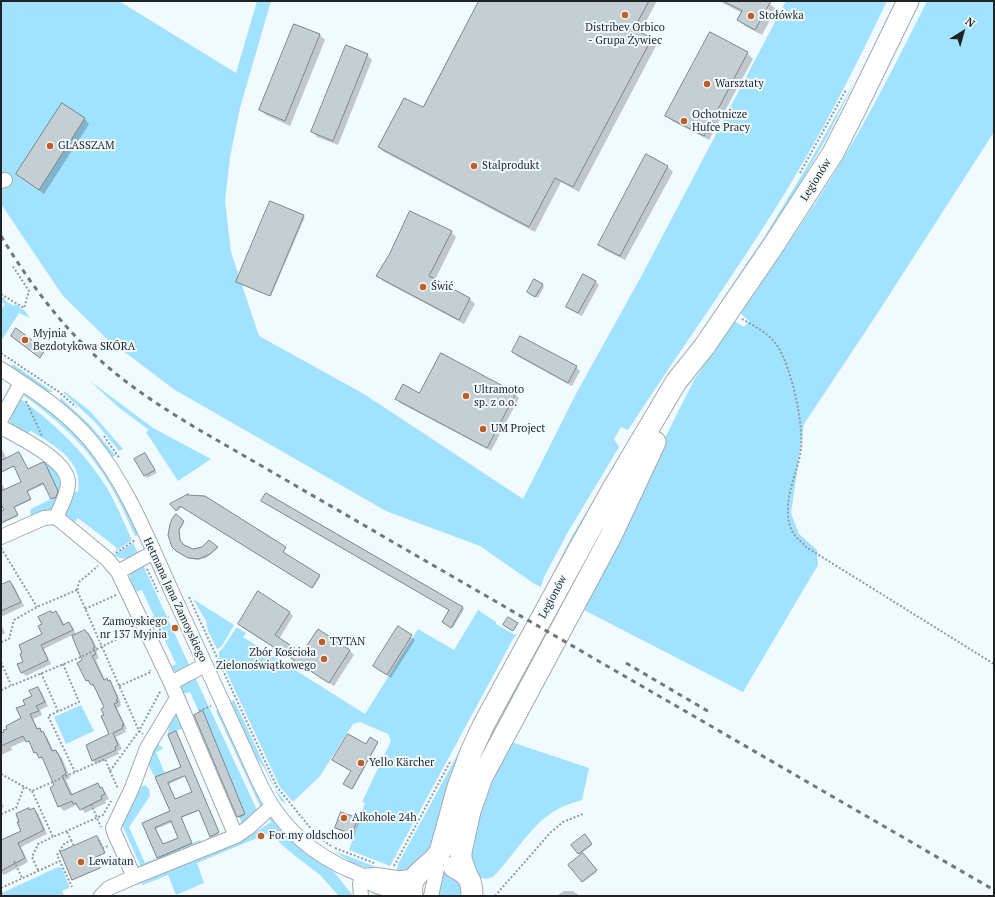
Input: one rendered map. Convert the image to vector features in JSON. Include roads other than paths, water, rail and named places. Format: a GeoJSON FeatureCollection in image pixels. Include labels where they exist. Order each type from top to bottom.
{"type":"FeatureCollection","features":[{"type":"Feature","properties":{"kind":"highway","name":"Legionów"},"geometry":{"type":"LineString","coordinates":[[424,868],[439,854],[442,847],[458,787],[471,752],[484,724],[612,490],[676,382],[704,347],[729,311],[797,210],[832,153],[854,112],[908,1]]}},
{"type":"Feature","properties":{"kind":"highway","name":"Legionów"},"geometry":{"type":"LineString","coordinates":[[472,896],[471,884],[461,859],[461,852],[468,816],[482,777],[611,536],[651,451],[704,347]]}},
{"type":"Feature","properties":{"kind":"highway"},"geometry":{"type":"LineString","coordinates":[[411,896],[412,885],[424,868],[451,866],[466,873]]}},
{"type":"Feature","properties":{"kind":"street","name":"Hetmana Jana Zamoyskiego"},"geometry":{"type":"LineString","coordinates":[[1,369],[21,392],[40,395],[59,410],[90,441],[117,478],[127,496],[148,555],[205,666],[272,806],[291,831],[310,847],[337,864],[362,876],[373,885],[411,896]]}},
{"type":"Feature","properties":{"kind":"street"},"geometry":{"type":"LineString","coordinates":[[1,419],[21,392]]}},
{"type":"Feature","properties":{"kind":"street"},"geometry":{"type":"LineString","coordinates":[[1,427],[52,458],[62,468],[68,480],[65,498],[56,517]]}},
{"type":"Feature","properties":{"kind":"street"},"geometry":{"type":"LineString","coordinates":[[1,537],[44,518],[56,517],[107,558],[118,572],[151,625],[167,685],[177,698],[236,836]]}},
{"type":"Feature","properties":{"kind":"street"},"geometry":{"type":"LineString","coordinates":[[118,572],[148,555]]}},
{"type":"Feature","properties":{"kind":"street"},"geometry":{"type":"LineString","coordinates":[[167,685],[205,666]]}},
{"type":"Feature","properties":{"kind":"street"},"geometry":{"type":"LineString","coordinates":[[134,877],[113,828],[130,792],[145,753],[177,698]]}},
{"type":"Feature","properties":{"kind":"street"},"geometry":{"type":"LineString","coordinates":[[101,896],[109,888],[236,836],[248,828],[272,806]]}},
{"type":"Feature","properties":{"kind":"street","name":"Hetmana Jana Zamoyskiego"},"geometry":{"type":"LineString","coordinates":[[362,876],[375,875],[391,878],[406,878],[424,868]]}},
{"type":"Feature","properties":{"kind":"street"},"geometry":{"type":"LineString","coordinates":[[424,868],[437,869],[431,896]]}},
{"type":"Feature","properties":{"kind":"street"},"geometry":{"type":"LineString","coordinates":[[361,896],[360,884],[362,876]]}},
{"type":"Feature","properties":{"kind":"railway"},"geometry":{"type":"LineString","coordinates":[[1,236],[34,287],[72,333],[112,371],[159,405],[196,428],[994,890]]}},
{"type":"Feature","properties":{"kind":"railway"},"geometry":{"type":"LineString","coordinates":[[626,663],[711,713]]}},
{"type":"Feature","properties":{"kind":"place","name":"Distribev Orbico - Grupa Żywiec"},"geometry":{"type":"Point","coordinates":[625,15]}},
{"type":"Feature","properties":{"kind":"place","name":"Stołówka"},"geometry":{"type":"Point","coordinates":[751,16]}},
{"type":"Feature","properties":{"kind":"place","name":"Warsztaty"},"geometry":{"type":"Point","coordinates":[707,84]}},
{"type":"Feature","properties":{"kind":"place","name":"Ochotnicze Hufce Pracy"},"geometry":{"type":"Point","coordinates":[684,121]}},
{"type":"Feature","properties":{"kind":"place","name":"GLASSZAM"},"geometry":{"type":"Point","coordinates":[50,146]}},
{"type":"Feature","properties":{"kind":"place","name":"Stalprodukt"},"geometry":{"type":"Point","coordinates":[474,166]}},
{"type":"Feature","properties":{"kind":"place","name":"Świć"},"geometry":{"type":"Point","coordinates":[423,287]}},
{"type":"Feature","properties":{"kind":"place","name":"Myjnia Bezdotykowa SKÓRA"},"geometry":{"type":"Point","coordinates":[25,340]}},
{"type":"Feature","properties":{"kind":"place","name":"Ultramoto sp. z o.o."},"geometry":{"type":"Point","coordinates":[466,396]}},
{"type":"Feature","properties":{"kind":"place","name":"UM Project"},"geometry":{"type":"Point","coordinates":[483,429]}},
{"type":"Feature","properties":{"kind":"place","name":"Zamoyskiego nr 137 Myjnia"},"geometry":{"type":"Point","coordinates":[175,628]}},
{"type":"Feature","properties":{"kind":"place","name":"TYTAN"},"geometry":{"type":"Point","coordinates":[322,642]}},
{"type":"Feature","properties":{"kind":"place","name":"Zbór Kościoła Zielonoświątkowego"},"geometry":{"type":"Point","coordinates":[324,659]}},
{"type":"Feature","properties":{"kind":"place","name":"Yello Kärcher"},"geometry":{"type":"Point","coordinates":[361,763]}},
{"type":"Feature","properties":{"kind":"place","name":"Alkohole 24h"},"geometry":{"type":"Point","coordinates":[344,818]}},
{"type":"Feature","properties":{"kind":"place","name":"For my oldschool"},"geometry":{"type":"Point","coordinates":[261,836]}},
{"type":"Feature","properties":{"kind":"place","name":"Lewiatan"},"geometry":{"type":"Point","coordinates":[81,862]}}]}
